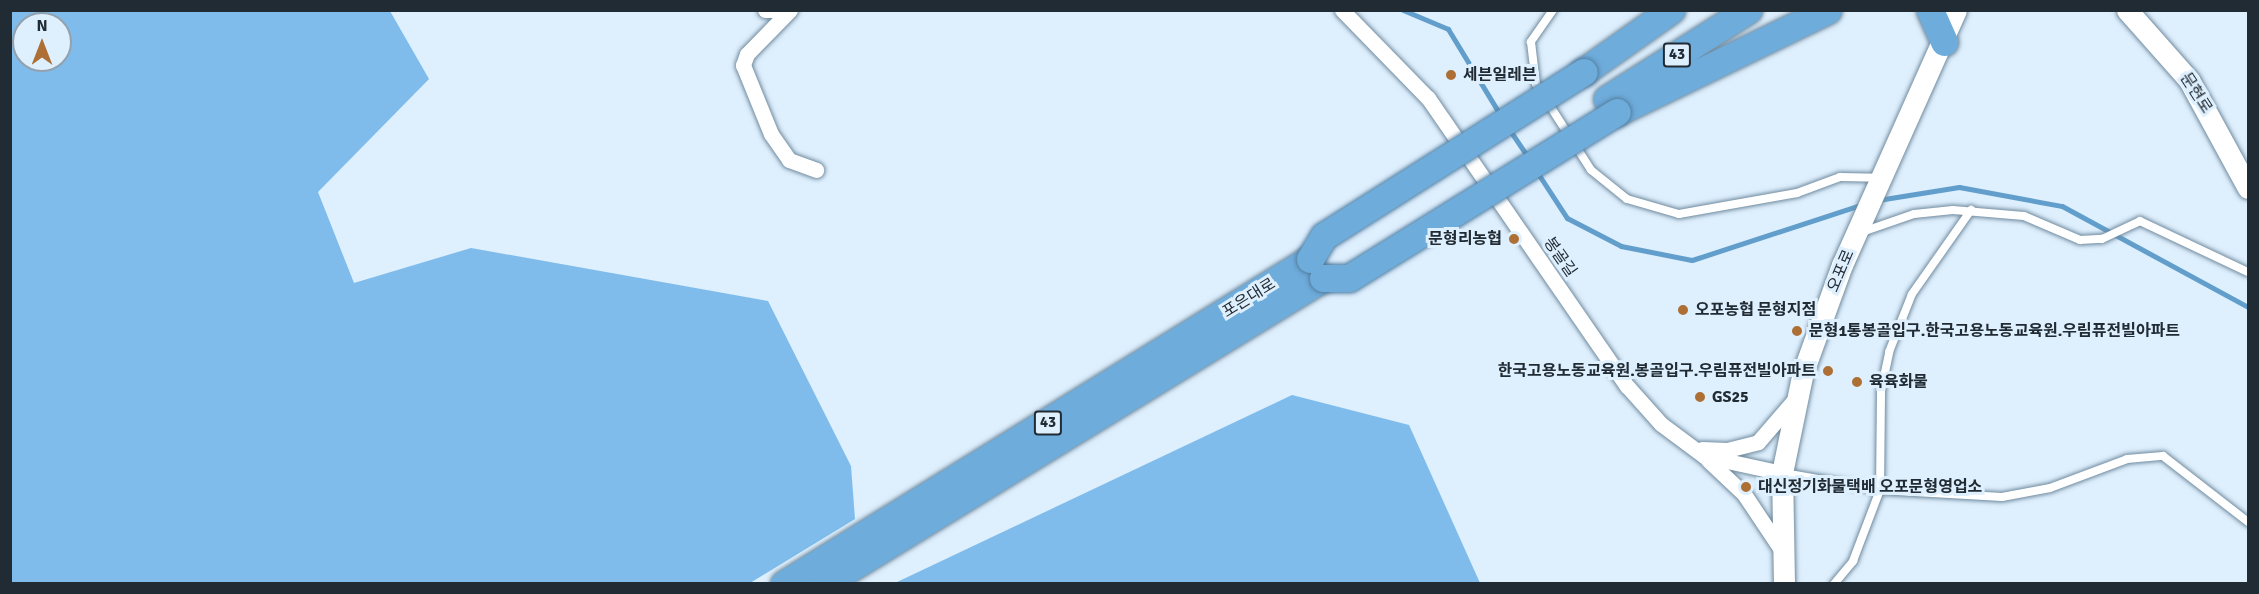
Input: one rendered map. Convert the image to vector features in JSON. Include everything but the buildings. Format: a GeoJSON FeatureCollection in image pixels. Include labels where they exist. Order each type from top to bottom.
{"type":"FeatureCollection","features":[{"type":"Feature","properties":{"kind":"highway"},"geometry":{"type":"LineString","coordinates":[[1671,10],[1600,93],[1349,278],[1317,268],[1324,236],[1600,93],[1828,10]]}},
{"type":"Feature","properties":{"kind":"highway","name":"43"},"geometry":{"type":"LineString","coordinates":[[1600,93],[1713,10]]}},
{"type":"Feature","properties":{"kind":"highway","name":"43"},"geometry":{"type":"LineString","coordinates":[[1600,93],[1748,10]]}},
{"type":"Feature","properties":{"kind":"highway"},"geometry":{"type":"LineString","coordinates":[[1930,10],[1944,42]]}},
{"type":"Feature","properties":{"kind":"highway","name":"포은대로"},"geometry":{"type":"LineString","coordinates":[[784,584],[1317,268]]}},
{"type":"Feature","properties":{"kind":"highway","name":"포은대로"},"geometry":{"type":"LineString","coordinates":[[824,584],[1317,268]]}},
{"type":"Feature","properties":{"kind":"street"},"geometry":{"type":"LineString","coordinates":[[765,10],[785,10]]}},
{"type":"Feature","properties":{"kind":"street"},"geometry":{"type":"LineString","coordinates":[[790,10],[747,54],[743,65],[771,134],[789,160],[816,170]]}},
{"type":"Feature","properties":{"kind":"street","name":"봉골길"},"geometry":{"type":"LineString","coordinates":[[1342,10],[1407,71],[1628,386],[1688,446],[1704,456],[1782,473]]}},
{"type":"Feature","properties":{"kind":"street","name":"오포로"},"geometry":{"type":"LineString","coordinates":[[1784,584],[1780,548],[1782,473],[1798,395],[1821,320],[1956,10]]}},
{"type":"Feature","properties":{"kind":"street","name":"문현로"},"geometry":{"type":"LineString","coordinates":[[2128,12],[2189,80],[2248,188]]}},
{"type":"Feature","properties":{"kind":"street"},"geometry":{"type":"LineString","coordinates":[[1688,446],[1727,450],[1758,442],[1798,395]]}},
{"type":"Feature","properties":{"kind":"street"},"geometry":{"type":"LineString","coordinates":[[1704,456],[1744,494],[1780,548]]}},
{"type":"Feature","properties":{"kind":"lane"},"geometry":{"type":"LineString","coordinates":[[1552,10],[1531,42],[1536,84],[1591,170],[1628,199],[1679,214],[1797,193],[1840,177],[1881,183]]}},
{"type":"Feature","properties":{"kind":"lane"},"geometry":{"type":"LineString","coordinates":[[1862,224],[1914,214],[1971,210],[2024,216],[2080,240],[2102,238],[2140,221],[2248,272]]}},
{"type":"Feature","properties":{"kind":"lane"},"geometry":{"type":"LineString","coordinates":[[1834,584],[1853,561],[1880,490],[1881,391],[1889,352],[1912,294],[1971,210]]}},
{"type":"Feature","properties":{"kind":"lane"},"geometry":{"type":"LineString","coordinates":[[1782,473],[1880,490],[2002,497],[2050,488],[2147,454],[2180,464],[2248,522]]}},
{"type":"Feature","properties":{"kind":"shaded area"},"geometry":{"type":"Polygon","coordinates":[[[10,11],[390,11],[429,79],[318,192],[354,283],[471,248],[768,301],[851,466],[855,519],[750,583],[11,583],[10,11]]]}},
{"type":"Feature","properties":{"kind":"shaded area"},"geometry":{"type":"Polygon","coordinates":[[[1292,395],[1409,425],[1480,583],[895,583],[1292,395]]]}},
{"type":"Feature","properties":{"kind":"waterway"},"geometry":{"type":"LineString","coordinates":[[1403,10],[1448,29],[1501,116]]}},
{"type":"Feature","properties":{"kind":"waterway"},"geometry":{"type":"LineString","coordinates":[[1509,129],[1529,159]]}},
{"type":"Feature","properties":{"kind":"waterway"},"geometry":{"type":"LineString","coordinates":[[1537,172],[1567,218],[1621,246],[1692,260],[1863,204]]}},
{"type":"Feature","properties":{"kind":"waterway"},"geometry":{"type":"LineString","coordinates":[[1878,200],[1959,187],[2062,206],[2248,307]]}},
{"type":"Feature","properties":{"kind":"place","name":"세븐일레븐"},"geometry":{"type":"Point","coordinates":[1451,75]}},
{"type":"Feature","properties":{"kind":"place","name":"문형리농협"},"geometry":{"type":"Point","coordinates":[1514,239]}},
{"type":"Feature","properties":{"kind":"place","name":"오포농협 문형지점"},"geometry":{"type":"Point","coordinates":[1683,310]}},
{"type":"Feature","properties":{"kind":"place","name":"문형1통봉골입구.한국고용노동교육원.우림퓨전빌아파트"},"geometry":{"type":"Point","coordinates":[1797,331]}},
{"type":"Feature","properties":{"kind":"place","name":"한국고용노동교육원.봉골입구.우림퓨전빌아파트"},"geometry":{"type":"Point","coordinates":[1828,371]}},
{"type":"Feature","properties":{"kind":"place","name":"육육화물"},"geometry":{"type":"Point","coordinates":[1857,382]}},
{"type":"Feature","properties":{"kind":"place","name":"GS25"},"geometry":{"type":"Point","coordinates":[1700,397]}},
{"type":"Feature","properties":{"kind":"place","name":"대신정기화물택배 오포문형영업소"},"geometry":{"type":"Point","coordinates":[1746,487]}}]}
